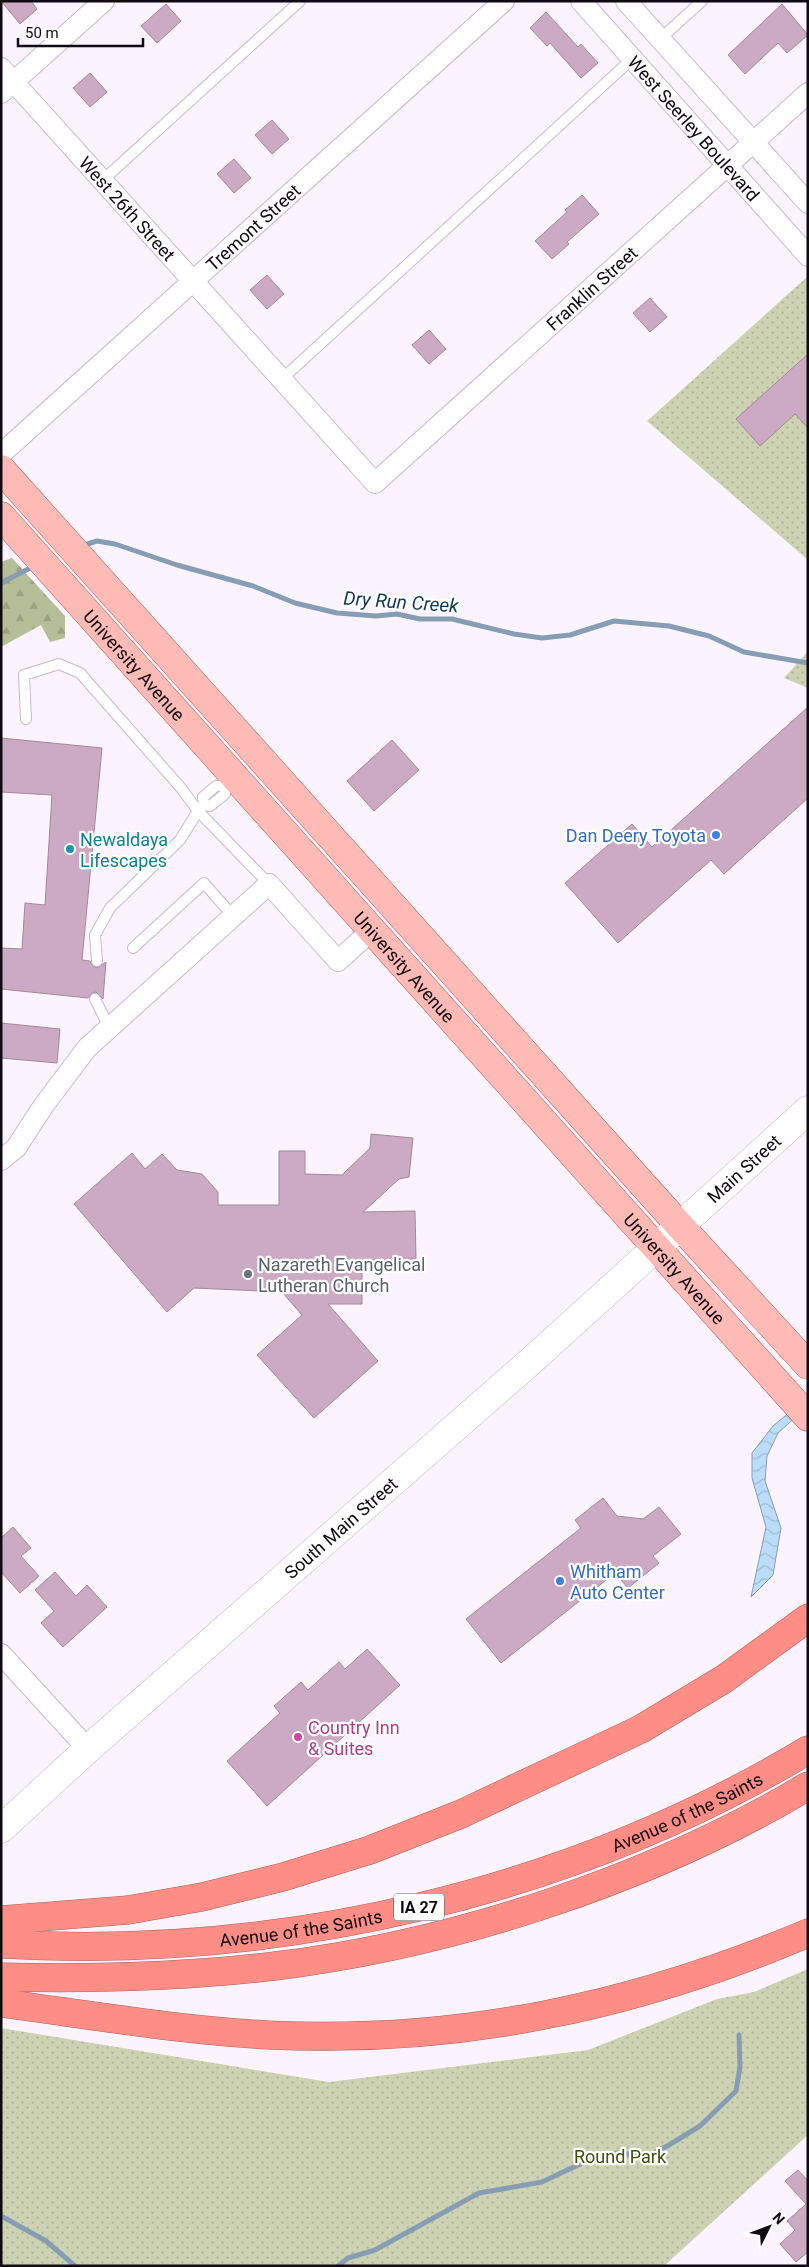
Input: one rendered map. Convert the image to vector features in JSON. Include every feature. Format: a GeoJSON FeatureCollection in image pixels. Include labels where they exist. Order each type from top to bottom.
{"type":"FeatureCollection","features":[{"type":"Feature","properties":{"kind":"highway"},"geometry":{"type":"LineString","coordinates":[[1,1920],[128,1910],[202,1897],[283,1877],[370,1850],[460,1814],[641,1729],[724,1679],[808,1618]]}},
{"type":"Feature","properties":{"kind":"highway","name":"Avenue of the Saints"},"geometry":{"type":"LineString","coordinates":[[1,1944],[95,1947],[206,1942],[352,1922],[407,1910],[516,1880],[611,1846],[707,1804],[808,1750]]}},
{"type":"Feature","properties":{"kind":"highway","name":"Avenue of the Saints"},"geometry":{"type":"LineString","coordinates":[[1,1976],[99,1977],[208,1972],[276,1966],[410,1942],[537,1906],[633,1871],[724,1830],[808,1786]]}},
{"type":"Feature","properties":{"kind":"highway"},"geometry":{"type":"LineString","coordinates":[[1,2003],[159,2024],[268,2035],[323,2036],[440,2031],[506,2024],[629,1997],[716,1970],[808,1933]]}},
{"type":"Feature","properties":{"kind":"main road","name":"University Avenue"},"geometry":{"type":"LineString","coordinates":[[1,469],[680,1226],[808,1365]]}},
{"type":"Feature","properties":{"kind":"main road","name":"University Avenue"},"geometry":{"type":"LineString","coordinates":[[10,525],[73,596],[230,781],[372,930],[808,1417]]}},
{"type":"Feature","properties":{"kind":"street"},"geometry":{"type":"LineString","coordinates":[[5,81],[104,1]]}},
{"type":"Feature","properties":{"kind":"street","name":"Tremont Street"},"geometry":{"type":"LineString","coordinates":[[1,454],[504,1]]}},
{"type":"Feature","properties":{"kind":"street","name":"West Seerley Boulevard"},"geometry":{"type":"LineString","coordinates":[[581,1],[808,256]]}},
{"type":"Feature","properties":{"kind":"street","name":"West Seerley Boulevard"},"geometry":{"type":"LineString","coordinates":[[626,1],[808,203]]}},
{"type":"Feature","properties":{"kind":"street","name":"West 26th Street"},"geometry":{"type":"LineString","coordinates":[[5,81],[103,180],[375,483]]}},
{"type":"Feature","properties":{"kind":"street","name":"Franklin Street"},"geometry":{"type":"LineString","coordinates":[[375,483],[808,93]]}},
{"type":"Feature","properties":{"kind":"street"},"geometry":{"type":"LineString","coordinates":[[1,1160],[16,1148],[44,1105],[87,1048],[269,884],[338,961],[372,930]]}},
{"type":"Feature","properties":{"kind":"street","name":"Main Street"},"geometry":{"type":"LineString","coordinates":[[680,1226],[808,1110]]}},
{"type":"Feature","properties":{"kind":"street","name":"South Main Street"},"geometry":{"type":"LineString","coordinates":[[1,1828],[323,1546],[680,1226]]}},
{"type":"Feature","properties":{"kind":"street"},"geometry":{"type":"LineString","coordinates":[[1,1654],[88,1750]]}},
{"type":"Feature","properties":{"kind":"lane"},"geometry":{"type":"LineString","coordinates":[[103,180],[300,1]]}},
{"type":"Feature","properties":{"kind":"lane"},"geometry":{"type":"LineString","coordinates":[[660,39],[702,1]]}},
{"type":"Feature","properties":{"kind":"lane"},"geometry":{"type":"LineString","coordinates":[[282,379],[632,59]]}},
{"type":"Feature","properties":{"kind":"lane"},"geometry":{"type":"LineString","coordinates":[[26,719],[24,675],[60,664],[80,673],[269,884]]}},
{"type":"Feature","properties":{"kind":"lane"},"geometry":{"type":"LineString","coordinates":[[96,961],[95,935],[110,908],[180,840],[200,808],[203,797],[216,786],[230,781]]}},
{"type":"Feature","properties":{"kind":"lane"},"geometry":{"type":"LineString","coordinates":[[134,948],[204,883],[233,916]]}},
{"type":"Feature","properties":{"kind":"lane"},"geometry":{"type":"LineString","coordinates":[[95,999],[109,1027]]}},
{"type":"Feature","properties":{"kind":"green space"},"geometry":{"type":"Polygon","coordinates":[[[808,276],[808,560],[647,421],[808,276]]]}},
{"type":"Feature","properties":{"kind":"green space"},"geometry":{"type":"Polygon","coordinates":[[[12,558],[65,616],[65,638],[50,642],[41,625],[1,647],[1,562],[12,558]]]}},
{"type":"Feature","properties":{"kind":"green space"},"geometry":{"type":"Polygon","coordinates":[[[808,651],[808,688],[784,678],[808,651]]]}},
{"type":"Feature","properties":{"kind":"green space","name":"Round Park"},"geometry":{"type":"Polygon","coordinates":[[[808,1969],[808,2135],[664,2266],[1,2266],[1,2028],[329,2082],[588,2050],[717,1999],[754,1992],[808,1969]]]}},
{"type":"Feature","properties":{"kind":"water"},"geometry":{"type":"Polygon","coordinates":[[[808,1397],[808,1406],[778,1433],[767,1456],[765,1481],[781,1528],[773,1575],[751,1597],[766,1527],[752,1478],[752,1453],[773,1426],[808,1397]]]}},
{"type":"Feature","properties":{"kind":"building"},"geometry":{"type":"Polygon","coordinates":[[[1,1],[31,1],[37,9],[20,24],[1,1]]]}},
{"type":"Feature","properties":{"kind":"building"},"geometry":{"type":"Polygon","coordinates":[[[166,4],[181,21],[157,43],[141,26],[166,4]]]}},
{"type":"Feature","properties":{"kind":"building"},"geometry":{"type":"Polygon","coordinates":[[[782,4],[808,35],[787,53],[778,43],[745,74],[728,55],[782,4]]]}},
{"type":"Feature","properties":{"kind":"building"},"geometry":{"type":"Polygon","coordinates":[[[546,12],[578,47],[581,44],[598,63],[581,78],[550,43],[547,46],[530,28],[546,12]]]}},
{"type":"Feature","properties":{"kind":"building"},"geometry":{"type":"Polygon","coordinates":[[[90,73],[107,92],[90,107],[73,88],[90,73]]]}},
{"type":"Feature","properties":{"kind":"building"},"geometry":{"type":"Polygon","coordinates":[[[272,120],[289,139],[272,154],[255,135],[272,120]]]}},
{"type":"Feature","properties":{"kind":"building"},"geometry":{"type":"Polygon","coordinates":[[[234,159],[251,178],[234,193],[217,174],[234,159]]]}},
{"type":"Feature","properties":{"kind":"building"},"geometry":{"type":"Polygon","coordinates":[[[582,195],[599,214],[567,242],[569,244],[552,259],[535,241],[567,212],[565,210],[582,195]]]}},
{"type":"Feature","properties":{"kind":"building"},"geometry":{"type":"Polygon","coordinates":[[[267,275],[284,294],[267,309],[250,290],[267,275]]]}},
{"type":"Feature","properties":{"kind":"building"},"geometry":{"type":"Polygon","coordinates":[[[650,298],[667,317],[650,332],[633,313],[650,298]]]}},
{"type":"Feature","properties":{"kind":"building"},"geometry":{"type":"Polygon","coordinates":[[[429,330],[446,349],[429,364],[412,345],[429,330]]]}},
{"type":"Feature","properties":{"kind":"building"},"geometry":{"type":"Polygon","coordinates":[[[808,354],[808,428],[795,414],[760,446],[736,419],[808,354]]]}},
{"type":"Feature","properties":{"kind":"building","name":"Dan Deery Toyota"},"geometry":{"type":"Polygon","coordinates":[[[808,707],[808,798],[724,874],[711,860],[618,943],[565,883],[632,824],[652,847],[808,707]]]}},
{"type":"Feature","properties":{"kind":"building","name":"Newaldaya Lifescapes"},"geometry":{"type":"Polygon","coordinates":[[[1,738],[102,748],[82,960],[90,961],[97,968],[106,962],[103,999],[96,992],[92,993],[88,998],[1,989],[1,948],[22,949],[25,903],[45,905],[52,795],[1,792],[1,738]]]}},
{"type":"Feature","properties":{"kind":"building"},"geometry":{"type":"Polygon","coordinates":[[[392,740],[419,770],[374,811],[347,781],[392,740]]]}},
{"type":"Feature","properties":{"kind":"building"},"geometry":{"type":"Polygon","coordinates":[[[1,1023],[60,1029],[57,1063],[1,1058],[1,1023]]]}},
{"type":"Feature","properties":{"kind":"building","name":"Nazareth Evangelical Lutheran Church"},"geometry":{"type":"Polygon","coordinates":[[[371,1134],[413,1138],[409,1177],[399,1179],[363,1212],[415,1211],[416,1259],[362,1260],[362,1304],[328,1304],[378,1361],[314,1418],[257,1355],[302,1315],[282,1292],[194,1288],[167,1312],[74,1204],[132,1153],[145,1169],[162,1154],[177,1170],[202,1174],[218,1192],[218,1205],[279,1205],[279,1151],[305,1151],[305,1174],[342,1175],[370,1148],[371,1134]]]}},
{"type":"Feature","properties":{"kind":"building","name":"Whitham Auto Center"},"geometry":{"type":"Polygon","coordinates":[[[603,1498],[617,1516],[643,1519],[659,1507],[681,1534],[653,1556],[659,1563],[628,1588],[615,1573],[501,1663],[466,1619],[581,1528],[575,1520],[603,1498]]]}},
{"type":"Feature","properties":{"kind":"building"},"geometry":{"type":"Polygon","coordinates":[[[13,1527],[31,1548],[21,1556],[39,1576],[20,1593],[1,1572],[1,1538],[13,1527]]]}},
{"type":"Feature","properties":{"kind":"building"},"geometry":{"type":"Polygon","coordinates":[[[55,1572],[76,1596],[87,1585],[107,1607],[63,1647],[41,1623],[54,1611],[35,1590],[55,1572]]]}},
{"type":"Feature","properties":{"kind":"building","name":"Country Inn & Suites"},"geometry":{"type":"Polygon","coordinates":[[[367,1649],[400,1685],[267,1806],[227,1761],[280,1713],[274,1706],[301,1682],[308,1690],[339,1662],[345,1669],[367,1649]]]}},
{"type":"Feature","properties":{"kind":"building"},"geometry":{"type":"Polygon","coordinates":[[[798,2170],[808,2181],[808,2252],[796,2262],[780,2244],[795,2230],[787,2221],[806,2204],[785,2181],[798,2170]]]}},
{"type":"Feature","properties":{"kind":"waterway","name":"Dry Run Creek"},"geometry":{"type":"LineString","coordinates":[[81,546],[97,541],[115,544],[177,565],[253,586],[295,603],[337,613],[376,616],[397,614],[420,619],[452,619],[514,634],[542,638],[570,635],[614,621],[669,626],[709,636],[744,652],[808,663]]}},
{"type":"Feature","properties":{"kind":"waterway","name":"Dry Run Creek"},"geometry":{"type":"LineString","coordinates":[[1,583],[34,566]]}},
{"type":"Feature","properties":{"kind":"waterway"},"geometry":{"type":"LineString","coordinates":[[338,2266],[348,2258],[375,2250],[479,2193],[542,2182],[593,2158],[617,2153],[648,2156],[669,2145],[700,2126],[736,2091],[740,2067],[739,2035]]}},
{"type":"Feature","properties":{"kind":"waterway"},"geometry":{"type":"LineString","coordinates":[[1,2216],[46,2241],[75,2266]]}},
{"type":"Feature","properties":{"kind":"place","name":"Dan Deery Toyota"},"geometry":{"type":"Point","coordinates":[716,835]}},
{"type":"Feature","properties":{"kind":"place","name":"Newaldaya Lifescapes"},"geometry":{"type":"Point","coordinates":[70,849]}},
{"type":"Feature","properties":{"kind":"place","name":"Nazareth Evangelical Lutheran Church"},"geometry":{"type":"Point","coordinates":[248,1274]}},
{"type":"Feature","properties":{"kind":"place","name":"Whitham Auto Center"},"geometry":{"type":"Point","coordinates":[560,1581]}},
{"type":"Feature","properties":{"kind":"place","name":"Country Inn & Suites"},"geometry":{"type":"Point","coordinates":[298,1737]}}]}
